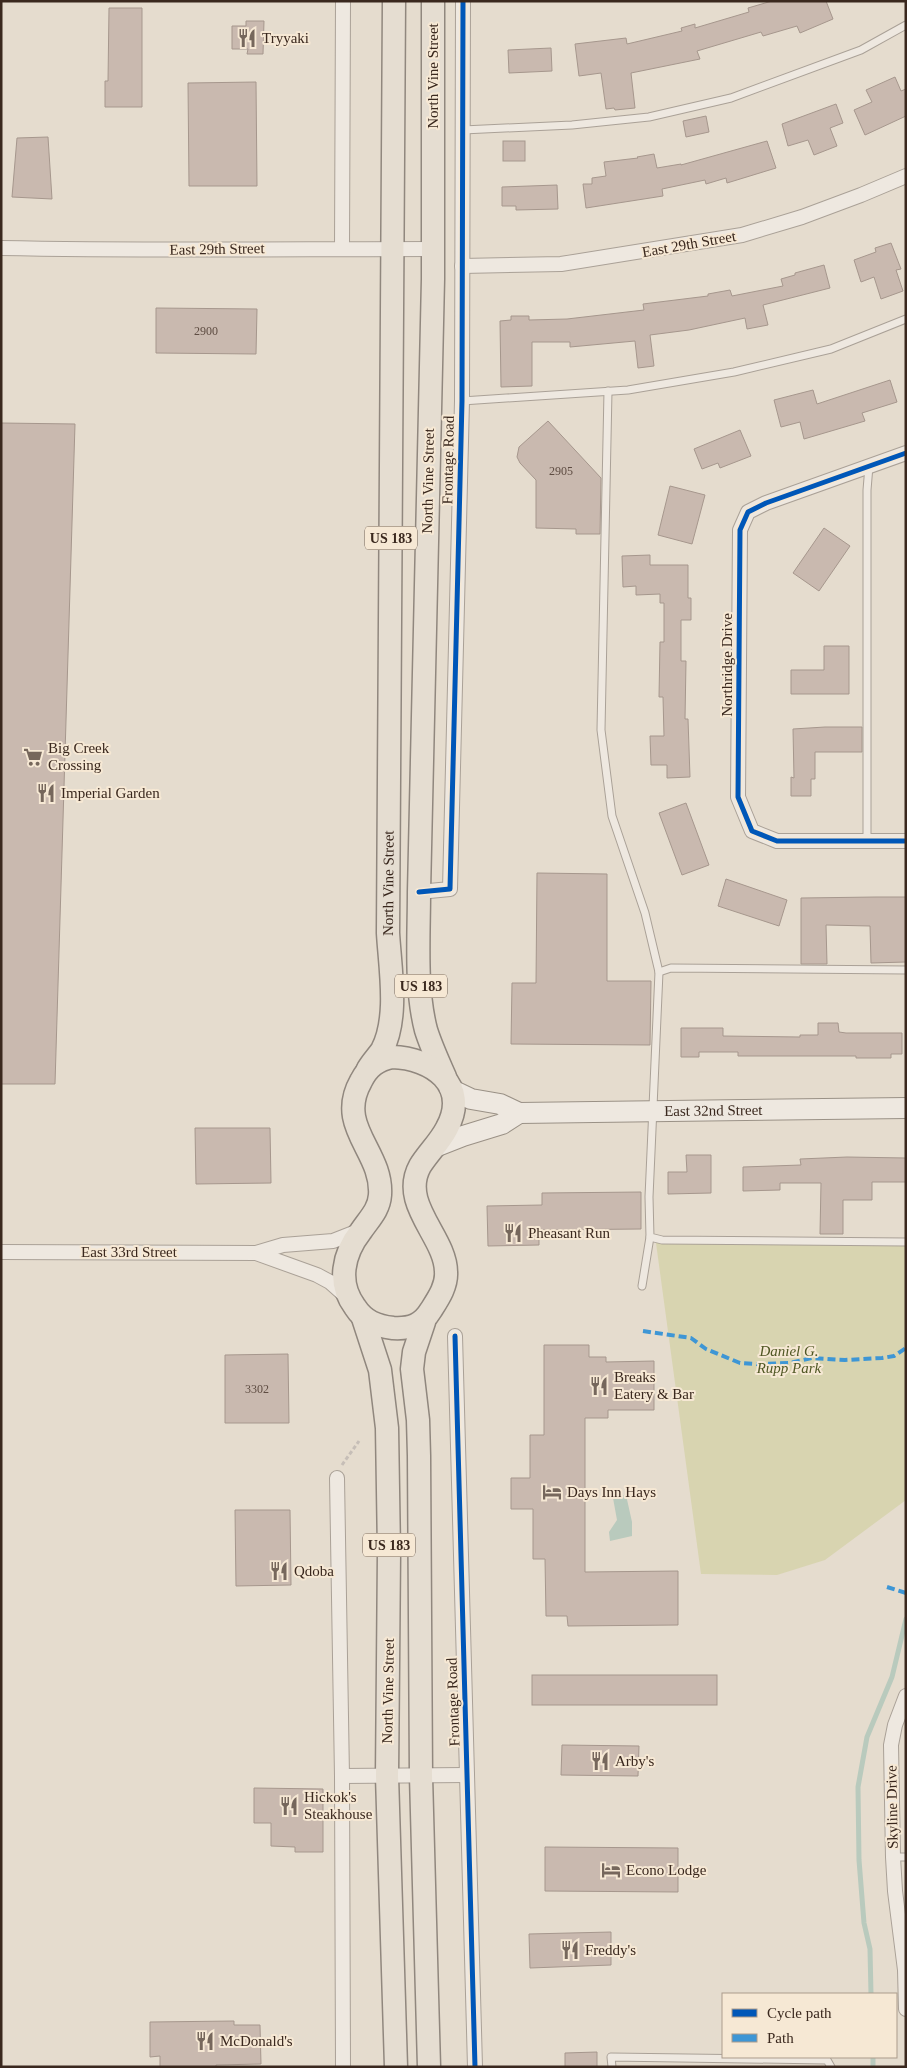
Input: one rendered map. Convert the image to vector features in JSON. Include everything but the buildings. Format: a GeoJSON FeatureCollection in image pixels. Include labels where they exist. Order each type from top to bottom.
{"type":"FeatureCollection","features":[{"type":"Feature","properties":{"kind":"main road","name":"North Vine Street"},"geometry":{"type":"LineString","coordinates":[[348,1298],[344,1278],[345,1264],[352,1243],[376,1211],[380,1198],[378,1174],[352,1115],[355,1095],[386,1040],[392,999],[388,923],[394,249],[394,1]]}},
{"type":"Feature","properties":{"kind":"main road","name":"North Vine Street"},"geometry":{"type":"LineString","coordinates":[[424,1322],[444,1286],[446,1272],[444,1258],[415,1195],[417,1172],[448,1128],[453,1107],[448,1083],[432,1048],[423,1014],[420,967],[419,892],[433,249],[433,1]]}},
{"type":"Feature","properties":{"kind":"main road"},"geometry":{"type":"LineString","coordinates":[[368,1069],[380,1059],[403,1057],[432,1067],[448,1083]]}},
{"type":"Feature","properties":{"kind":"main road"},"geometry":{"type":"LineString","coordinates":[[348,1298],[363,1318],[377,1325],[408,1328],[424,1322]]}},
{"type":"Feature","properties":{"kind":"main road","name":"North Vine Street"},"geometry":{"type":"LineString","coordinates":[[363,1318],[380,1370],[387,1428],[389,1552],[387,1776],[396,2067]]}},
{"type":"Feature","properties":{"kind":"main road","name":"US 183"},"geometry":{"type":"LineString","coordinates":[[424,1322],[414,1352],[412,1369],[418,1420],[421,1776],[429,2067]]}},
{"type":"Feature","properties":{"kind":"street"},"geometry":{"type":"LineString","coordinates":[[342,248],[343,1]]}},
{"type":"Feature","properties":{"kind":"street","name":"Frontage Road"},"geometry":{"type":"LineString","coordinates":[[419,892],[450,889],[462,400],[463,1]]}},
{"type":"Feature","properties":{"kind":"street","name":"East 29th Street"},"geometry":{"type":"LineString","coordinates":[[462,266],[561,264],[742,235],[819,211],[906,176]]}},
{"type":"Feature","properties":{"kind":"street","name":"East 29th Street"},"geometry":{"type":"LineString","coordinates":[[1,248],[94,250],[433,249]]}},
{"type":"Feature","properties":{"kind":"street","name":"Northridge Drive"},"geometry":{"type":"LineString","coordinates":[[906,453],[766,503],[748,512],[740,530],[738,797],[752,831],[777,841],[906,841]]}},
{"type":"Feature","properties":{"kind":"street","name":"East 32nd Street"},"geometry":{"type":"LineString","coordinates":[[448,1083],[471,1099],[500,1104],[519,1112],[906,1108]]}},
{"type":"Feature","properties":{"kind":"street"},"geometry":{"type":"LineString","coordinates":[[435,1147],[502,1124],[519,1112]]}},
{"type":"Feature","properties":{"kind":"street","name":"East 33rd Street"},"geometry":{"type":"LineString","coordinates":[[1,1252],[256,1253],[283,1245],[333,1241],[361,1230]]}},
{"type":"Feature","properties":{"kind":"street","name":"East 33rd Street"},"geometry":{"type":"LineString","coordinates":[[256,1253],[317,1275],[330,1282],[348,1298]]}},
{"type":"Feature","properties":{"kind":"street","name":"Frontage Road"},"geometry":{"type":"LineString","coordinates":[[455,1336],[475,2067]]}},
{"type":"Feature","properties":{"kind":"street"},"geometry":{"type":"LineString","coordinates":[[339,1472],[343,2067]]}},
{"type":"Feature","properties":{"kind":"street","name":"Skyline Drive"},"geometry":{"type":"LineString","coordinates":[[906,1696],[900,1725],[891,1745],[899,1857],[894,1890],[905,1970],[906,2009]]}},
{"type":"Feature","properties":{"kind":"street"},"geometry":{"type":"LineString","coordinates":[[342,1776],[467,1775]]}},
{"type":"Feature","properties":{"kind":"lane"},"geometry":{"type":"LineString","coordinates":[[463,130],[572,125],[649,117],[731,98],[860,50],[906,25]]}},
{"type":"Feature","properties":{"kind":"lane"},"geometry":{"type":"LineString","coordinates":[[462,400],[628,390],[734,372],[821,351],[906,319]]}},
{"type":"Feature","properties":{"kind":"lane"},"geometry":{"type":"LineString","coordinates":[[608,391],[601,730],[612,816],[646,912],[659,972],[649,1197],[650,1237],[642,1286]]}},
{"type":"Feature","properties":{"kind":"lane"},"geometry":{"type":"LineString","coordinates":[[867,841],[867,490],[870,466]]}},
{"type":"Feature","properties":{"kind":"lane"},"geometry":{"type":"LineString","coordinates":[[659,972],[671,968],[906,970]]}},
{"type":"Feature","properties":{"kind":"lane"},"geometry":{"type":"LineString","coordinates":[[650,1237],[662,1240],[906,1242]]}},
{"type":"Feature","properties":{"kind":"lane"},"geometry":{"type":"LineString","coordinates":[[612,2067],[611,2057],[826,2060],[831,2067]]}},
{"type":"Feature","properties":{"kind":"path"},"geometry":{"type":"LineString","coordinates":[[339,1472],[359,1441]]}},
{"type":"Feature","properties":{"kind":"green space","name":"Daniel G. Rupp Park"},"geometry":{"type":"Polygon","coordinates":[[[906,1242],[906,1500],[825,1560],[777,1575],[701,1574],[656,1243],[906,1242]]]}},
{"type":"Feature","properties":{"kind":"shaded area"},"geometry":{"type":"Polygon","coordinates":[[[626,1495],[632,1522],[632,1536],[610,1541],[609,1532],[617,1520],[613,1498],[626,1495]]]}},
{"type":"Feature","properties":{"kind":"waterway"},"geometry":{"type":"LineString","coordinates":[[871,1993],[870,1949],[864,1923],[859,1860],[858,1787],[867,1737],[892,1677],[906,1619]]}},
{"type":"Feature","properties":{"kind":"waterway"},"geometry":{"type":"LineString","coordinates":[[873,2058],[873,2067]]}},
{"type":"Feature","properties":{"kind":"marked path"},"geometry":{"type":"LineString","coordinates":[[643,1331],[691,1338],[706,1349],[740,1363],[755,1364],[790,1363],[812,1358],[845,1360],[882,1358],[894,1356],[906,1348]]}},
{"type":"Feature","properties":{"kind":"marked path"},"geometry":{"type":"LineString","coordinates":[[887,1587],[906,1593]]}},
{"type":"Feature","properties":{"kind":"cycle path"},"geometry":{"type":"LineString","coordinates":[[419,892],[450,889],[462,401],[463,1]]}},
{"type":"Feature","properties":{"kind":"cycle path"},"geometry":{"type":"LineString","coordinates":[[906,453],[766,503],[748,512],[740,530],[738,797],[752,831],[777,841],[906,841]]}},
{"type":"Feature","properties":{"kind":"cycle path"},"geometry":{"type":"LineString","coordinates":[[455,1336],[475,2067]]}},
{"type":"Feature","properties":{"kind":"place","name":"Tryyaki"},"geometry":{"type":"Point","coordinates":[247,38]}},
{"type":"Feature","properties":{"kind":"place","name":"Big Creek Crossing"},"geometry":{"type":"Point","coordinates":[33,757]}},
{"type":"Feature","properties":{"kind":"place","name":"Imperial Garden"},"geometry":{"type":"Point","coordinates":[46,793]}},
{"type":"Feature","properties":{"kind":"place","name":"Pheasant Run"},"geometry":{"type":"Point","coordinates":[513,1233]}},
{"type":"Feature","properties":{"kind":"place","name":"Breaks Eatery & Bar"},"geometry":{"type":"Point","coordinates":[599,1386]}},
{"type":"Feature","properties":{"kind":"place","name":"Days Inn Hays"},"geometry":{"type":"Point","coordinates":[552,1492]}},
{"type":"Feature","properties":{"kind":"place","name":"Qdoba"},"geometry":{"type":"Point","coordinates":[279,1571]}},
{"type":"Feature","properties":{"kind":"place","name":"Arby's"},"geometry":{"type":"Point","coordinates":[600,1761]}},
{"type":"Feature","properties":{"kind":"place","name":"Hickok's Steakhouse"},"geometry":{"type":"Point","coordinates":[289,1806]}},
{"type":"Feature","properties":{"kind":"place","name":"Econo Lodge"},"geometry":{"type":"Point","coordinates":[611,1870]}},
{"type":"Feature","properties":{"kind":"place","name":"Freddy's"},"geometry":{"type":"Point","coordinates":[570,1950]}},
{"type":"Feature","properties":{"kind":"place","name":"McDonald's"},"geometry":{"type":"Point","coordinates":[205,2041]}}]}
